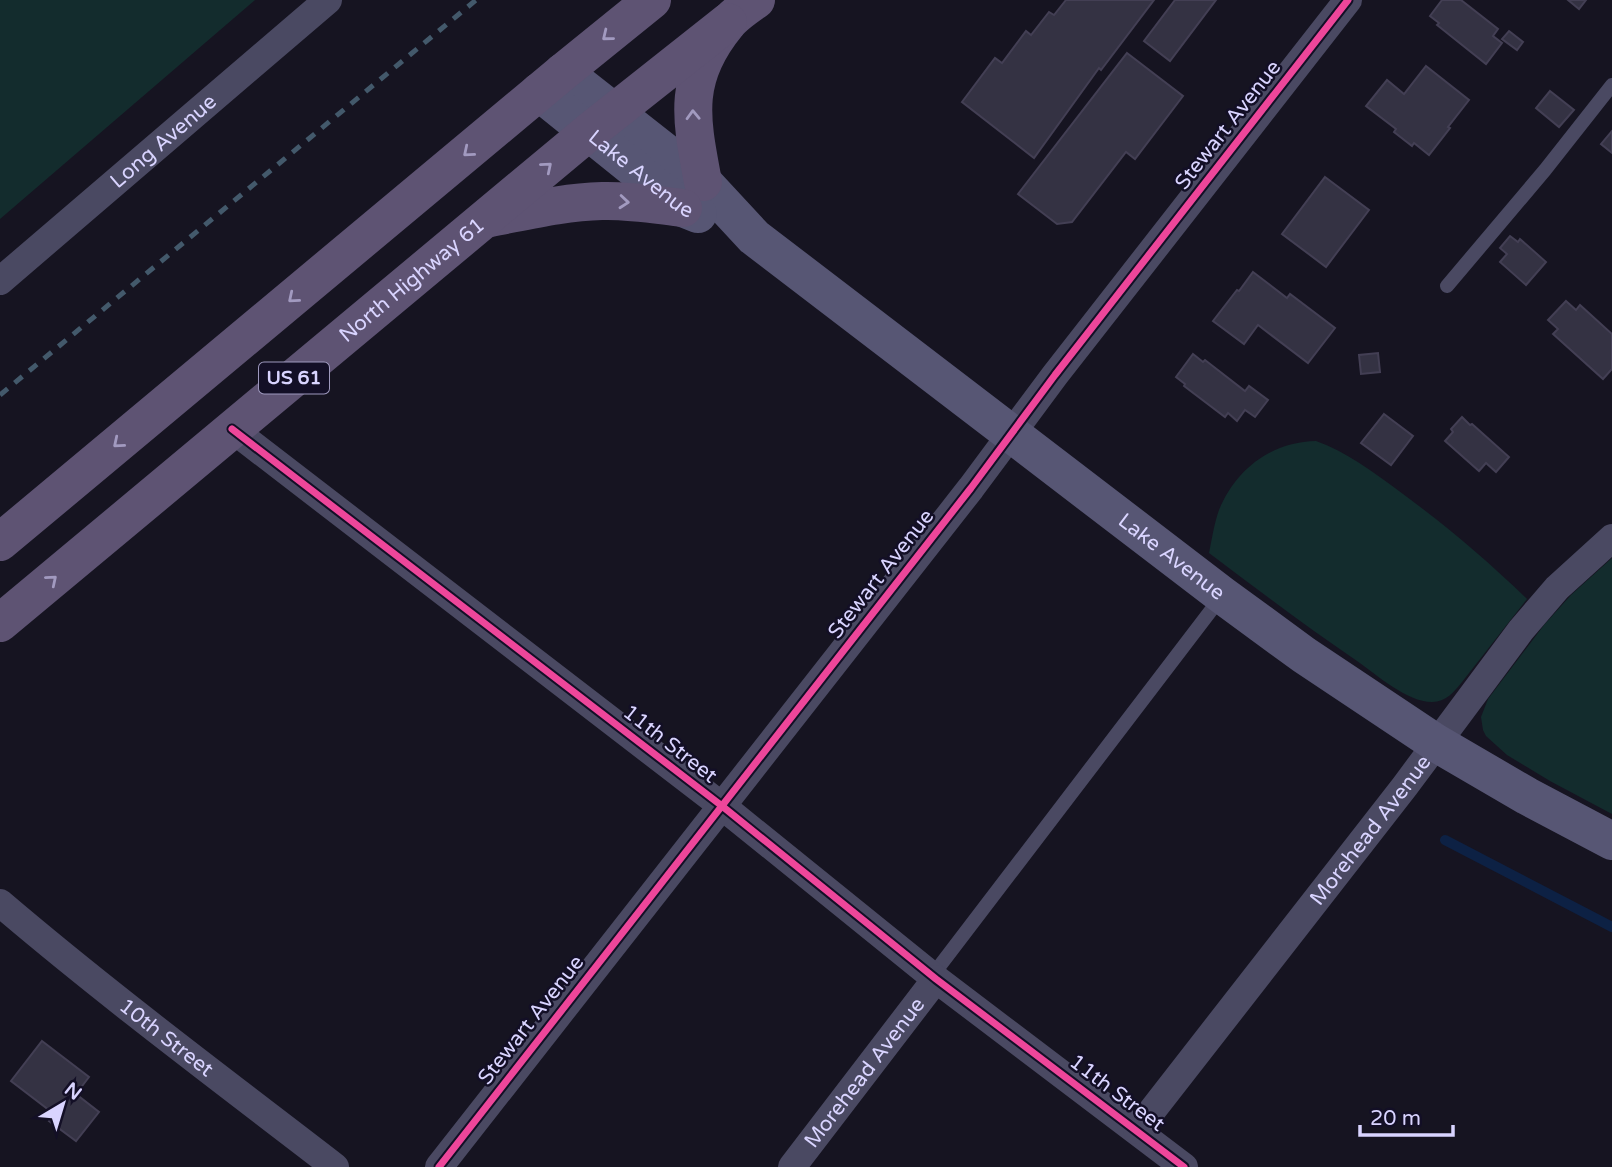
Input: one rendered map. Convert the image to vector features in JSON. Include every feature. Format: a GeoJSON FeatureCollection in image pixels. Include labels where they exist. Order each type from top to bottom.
{"type":"FeatureCollection","features":[{"type":"Feature","properties":{"kind":"main road","name":"US 61"},"geometry":{"type":"LineString","coordinates":[[0,542],[652,0]]}},
{"type":"Feature","properties":{"kind":"main road","name":"North Highway 61"},"geometry":{"type":"LineString","coordinates":[[0,623],[601,122],[742,11]]}},
{"type":"Feature","properties":{"kind":"main road"},"geometry":{"type":"LineString","coordinates":[[484,219],[586,201],[625,202],[693,195],[694,90],[697,78],[709,51],[742,11]]}},
{"type":"Feature","properties":{"kind":"main road","name":"Lake Avenue"},"geometry":{"type":"LineString","coordinates":[[551,82],[693,195],[754,237],[1304,655],[1436,743],[1612,841]]}},
{"type":"Feature","properties":{"kind":"street","name":"Long Avenue"},"geometry":{"type":"LineString","coordinates":[[0,281],[328,0]]}},
{"type":"Feature","properties":{"kind":"street","name":"Stewart Avenue"},"geometry":{"type":"LineString","coordinates":[[439,1167],[971,488],[1063,364],[1348,0]]}},
{"type":"Feature","properties":{"kind":"street","name":"11th Street"},"geometry":{"type":"LineString","coordinates":[[232,429],[722,806],[934,977],[1184,1167]]}},
{"type":"Feature","properties":{"kind":"street","name":"Morehead Avenue"},"geometry":{"type":"LineString","coordinates":[[1137,1130],[1513,640],[1570,575],[1612,538]]}},
{"type":"Feature","properties":{"kind":"street","name":"10th Street"},"geometry":{"type":"LineString","coordinates":[[0,902],[49,945],[150,1025],[335,1167]]}},
{"type":"Feature","properties":{"kind":"street","name":"Morehead Avenue"},"geometry":{"type":"LineString","coordinates":[[792,1167],[934,977]]}},
{"type":"Feature","properties":{"kind":"lane"},"geometry":{"type":"LineString","coordinates":[[1447,286],[1567,144],[1612,85]]}},
{"type":"Feature","properties":{"kind":"lane"},"geometry":{"type":"LineString","coordinates":[[934,977],[1222,595]]}},
{"type":"Feature","properties":{"kind":"green space"},"geometry":{"type":"Polygon","coordinates":[[[0,0],[255,0],[0,219],[0,0]]]}},
{"type":"Feature","properties":{"kind":"green space"},"geometry":{"type":"Polygon","coordinates":[[[1316,441],[1359,463],[1416,504],[1481,556],[1527,599],[1459,686],[1446,698],[1437,702],[1422,701],[1393,687],[1209,553],[1219,510],[1226,495],[1245,470],[1270,452],[1284,446],[1316,441]]]}},
{"type":"Feature","properties":{"kind":"green space"},"geometry":{"type":"Polygon","coordinates":[[[1612,558],[1612,814],[1507,755],[1486,736],[1481,717],[1488,699],[1544,625],[1571,595],[1612,558]]]}},
{"type":"Feature","properties":{"kind":"building"},"geometry":{"type":"Polygon","coordinates":[[[1066,0],[1154,0],[1101,70],[1099,68],[1034,158],[962,102],[995,58],[1002,63],[1026,31],[1031,35],[1049,12],[1054,15],[1066,0]]]}},
{"type":"Feature","properties":{"kind":"building"},"geometry":{"type":"Polygon","coordinates":[[[1175,0],[1216,0],[1170,61],[1144,41],[1175,0]]]}},
{"type":"Feature","properties":{"kind":"building"},"geometry":{"type":"Polygon","coordinates":[[[1442,0],[1461,0],[1498,29],[1493,36],[1502,43],[1486,64],[1437,25],[1439,23],[1430,16],[1442,0]]]}},
{"type":"Feature","properties":{"kind":"building"},"geometry":{"type":"Polygon","coordinates":[[[1568,0],[1586,0],[1579,9],[1568,0]]]}},
{"type":"Feature","properties":{"kind":"building"},"geometry":{"type":"Polygon","coordinates":[[[1509,31],[1523,42],[1517,50],[1502,39],[1509,31]]]}},
{"type":"Feature","properties":{"kind":"building"},"geometry":{"type":"Polygon","coordinates":[[[1127,53],[1183,96],[1135,159],[1126,152],[1072,222],[1057,224],[1018,194],[1127,53]]]}},
{"type":"Feature","properties":{"kind":"building"},"geometry":{"type":"Polygon","coordinates":[[[1426,66],[1469,100],[1429,155],[1394,132],[1396,129],[1366,106],[1387,80],[1404,94],[1426,66]]]}},
{"type":"Feature","properties":{"kind":"building"},"geometry":{"type":"Polygon","coordinates":[[[1550,91],[1574,110],[1559,127],[1536,108],[1550,91]]]}},
{"type":"Feature","properties":{"kind":"building"},"geometry":{"type":"Polygon","coordinates":[[[1612,131],[1612,153],[1601,144],[1612,131]]]}},
{"type":"Feature","properties":{"kind":"building"},"geometry":{"type":"Polygon","coordinates":[[[1325,177],[1369,210],[1326,267],[1282,234],[1325,177]]]}},
{"type":"Feature","properties":{"kind":"building"},"geometry":{"type":"Polygon","coordinates":[[[1510,236],[1518,242],[1520,239],[1546,262],[1526,285],[1500,262],[1507,254],[1500,248],[1510,236]]]}},
{"type":"Feature","properties":{"kind":"building"},"geometry":{"type":"Polygon","coordinates":[[[1253,272],[1287,298],[1290,294],[1335,328],[1308,363],[1258,325],[1244,344],[1213,321],[1253,272]]]}},
{"type":"Feature","properties":{"kind":"building"},"geometry":{"type":"Polygon","coordinates":[[[1566,301],[1576,310],[1580,305],[1612,334],[1612,369],[1603,379],[1553,334],[1558,329],[1548,320],[1566,301]]]}},
{"type":"Feature","properties":{"kind":"building"},"geometry":{"type":"Polygon","coordinates":[[[1378,353],[1380,372],[1361,374],[1359,355],[1378,353]]]}},
{"type":"Feature","properties":{"kind":"building"},"geometry":{"type":"Polygon","coordinates":[[[1193,354],[1245,391],[1249,386],[1268,400],[1255,417],[1245,410],[1237,421],[1228,413],[1225,417],[1184,386],[1176,377],[1193,354]]]}},
{"type":"Feature","properties":{"kind":"building"},"geometry":{"type":"Polygon","coordinates":[[[1384,414],[1413,436],[1391,465],[1361,443],[1384,414]]]}},
{"type":"Feature","properties":{"kind":"building"},"geometry":{"type":"Polygon","coordinates":[[[1462,417],[1509,457],[1496,472],[1486,463],[1479,471],[1445,441],[1462,417]]]}},
{"type":"Feature","properties":{"kind":"building"},"geometry":{"type":"Polygon","coordinates":[[[42,1041],[89,1077],[76,1094],[99,1112],[76,1141],[49,1121],[54,1114],[11,1081],[42,1041]]]}},
{"type":"Feature","properties":{"kind":"waterway"},"geometry":{"type":"LineString","coordinates":[[1445,840],[1612,927]]}},
{"type":"Feature","properties":{"kind":"railway"},"geometry":{"type":"LineString","coordinates":[[0,395],[476,0]]}},
{"type":"Feature","properties":{"kind":"cycle path"},"geometry":{"type":"LineString","coordinates":[[439,1167],[971,488],[1055,375],[1348,0]]}},
{"type":"Feature","properties":{"kind":"cycle path"},"geometry":{"type":"LineString","coordinates":[[232,429],[722,806],[936,979],[1184,1167]]}}]}
